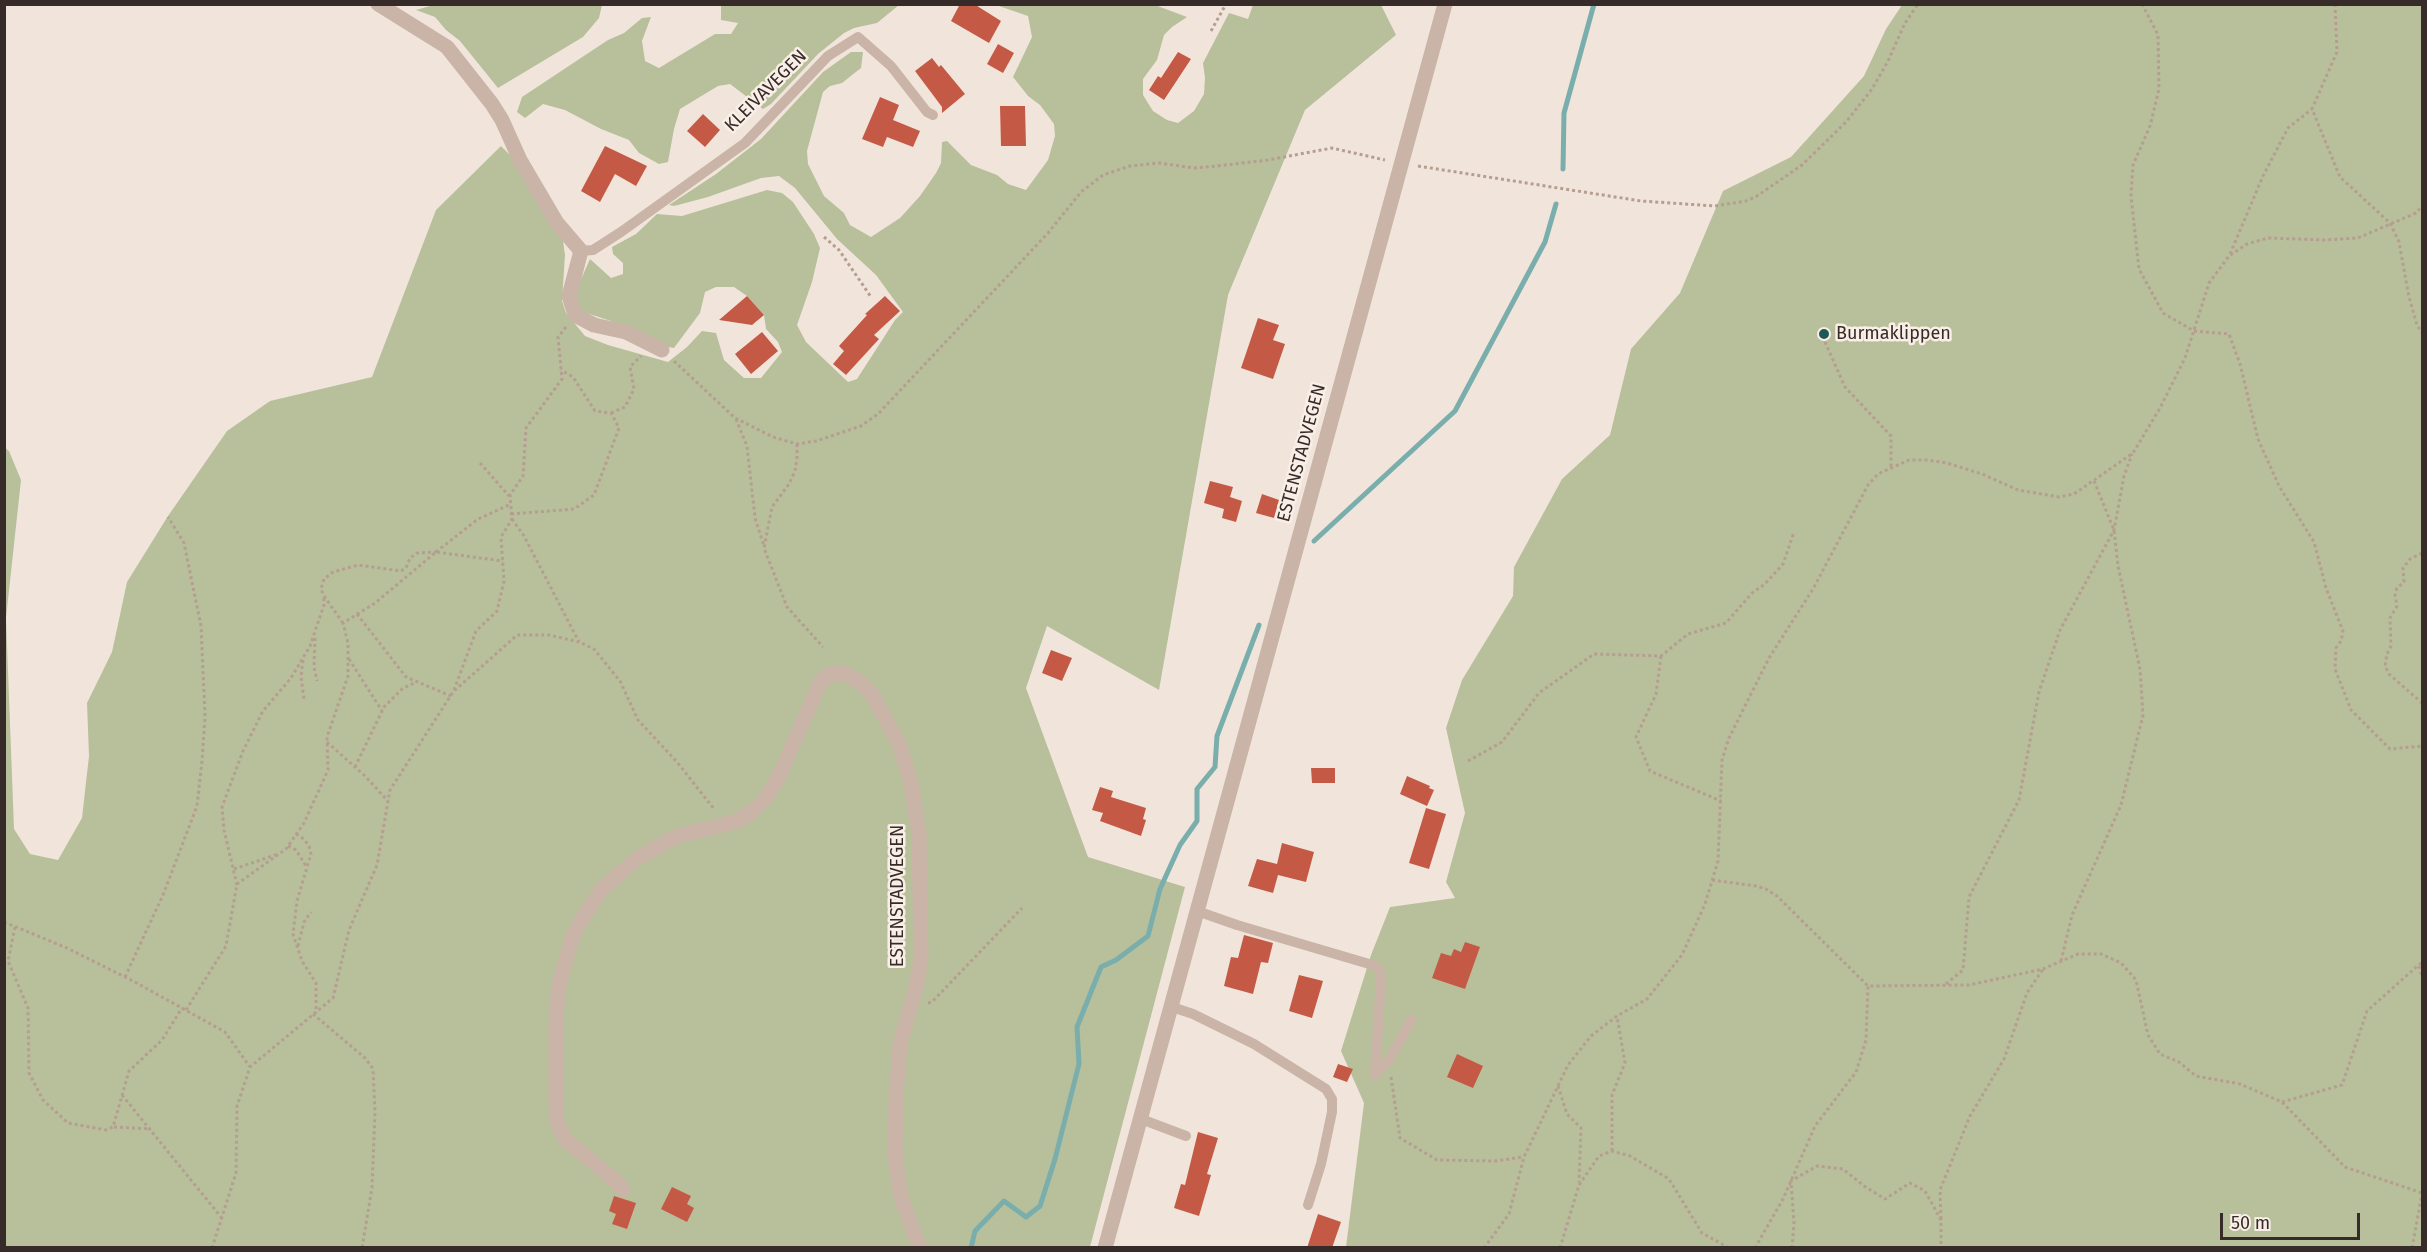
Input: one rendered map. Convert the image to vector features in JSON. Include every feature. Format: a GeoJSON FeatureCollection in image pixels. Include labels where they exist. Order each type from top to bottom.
{"type":"FeatureCollection","features":[{"type":"Feature","properties":{"kind":"street"},"geometry":{"type":"LineString","coordinates":[[378,4],[447,47],[492,104],[520,160],[557,223],[581,251],[569,296],[575,315],[594,325],[626,332],[657,348]]}},
{"type":"Feature","properties":{"kind":"street","name":"ESTENSTADVEGEN"},"geometry":{"type":"LineString","coordinates":[[1105,1248],[1445,4]]}},
{"type":"Feature","properties":{"kind":"street","name":"ESTENSTADVEGEN"},"geometry":{"type":"LineString","coordinates":[[623,1190],[618,1183],[566,1140],[556,1116],[556,1015],[559,984],[573,935],[586,911],[602,889],[622,870],[652,849],[675,837],[727,824],[752,812],[766,798],[779,776],[820,683],[827,675],[846,674],[861,683],[872,694],[886,716],[906,764],[915,802],[919,835],[921,957],[900,1044],[897,1068],[896,1156],[901,1198],[920,1248]]}},
{"type":"Feature","properties":{"kind":"lane","name":"KLEIVAVEGEN"},"geometry":{"type":"LineString","coordinates":[[581,251],[593,250],[621,232],[745,143],[828,56],[858,37],[891,66],[927,112],[933,115]]}},
{"type":"Feature","properties":{"kind":"lane"},"geometry":{"type":"LineString","coordinates":[[1197,911],[1376,966],[1381,978],[1375,1075],[1389,1060],[1412,1019]]}},
{"type":"Feature","properties":{"kind":"lane"},"geometry":{"type":"LineString","coordinates":[[1172,1006],[1254,1044],[1326,1089],[1332,1098],[1332,1112],[1321,1164],[1308,1205]]}},
{"type":"Feature","properties":{"kind":"lane"},"geometry":{"type":"LineString","coordinates":[[1141,1119],[1186,1136]]}},
{"type":"Feature","properties":{"kind":"path"},"geometry":{"type":"LineString","coordinates":[[1211,31],[1226,4]]}},
{"type":"Feature","properties":{"kind":"path"},"geometry":{"type":"LineString","coordinates":[[561,370],[573,377],[595,411],[611,413],[625,407],[634,389],[630,367],[657,348],[735,418],[773,437],[797,444],[826,438],[861,426],[878,414],[1048,233],[1081,192],[1102,175],[1130,166],[1159,163],[1194,168],[1218,166],[1268,160],[1332,148],[1401,164],[1641,201],[1715,206],[1746,201],[1802,165],[1846,122],[1872,89],[1905,23],[1918,4]]}},
{"type":"Feature","properties":{"kind":"path"},"geometry":{"type":"LineString","coordinates":[[2142,4],[2158,35],[2159,89],[2150,126],[2133,165],[2131,196],[2139,268],[2163,313],[2194,331],[2229,334],[2241,364],[2258,439],[2279,486],[2314,542],[2326,588],[2343,631],[2341,641],[2336,648],[2335,669],[2351,710],[2390,749],[2422,746]]}},
{"type":"Feature","properties":{"kind":"path"},"geometry":{"type":"LineString","coordinates":[[1946,984],[1963,970],[1969,897],[2019,800],[2039,692],[2060,630],[2114,530],[2124,476],[2133,453],[2160,408],[2185,358],[2209,283],[2229,256],[2263,176],[2288,128],[2312,109],[2337,52],[2335,4]]}},
{"type":"Feature","properties":{"kind":"path"},"geometry":{"type":"LineString","coordinates":[[2312,109],[2340,177],[2390,223],[2399,242],[2409,297],[2417,325],[2422,333]]}},
{"type":"Feature","properties":{"kind":"path"},"geometry":{"type":"LineString","coordinates":[[2229,256],[2247,244],[2268,238],[2324,240],[2358,238],[2416,213],[2422,206]]}},
{"type":"Feature","properties":{"kind":"path"},"geometry":{"type":"LineString","coordinates":[[824,237],[839,250],[871,297]]}},
{"type":"Feature","properties":{"kind":"path"},"geometry":{"type":"LineString","coordinates":[[510,497],[523,476],[526,428],[562,379],[558,338],[575,315]]}},
{"type":"Feature","properties":{"kind":"path"},"geometry":{"type":"LineString","coordinates":[[1825,342],[1845,387],[1891,436],[1891,467]]}},
{"type":"Feature","properties":{"kind":"path"},"geometry":{"type":"LineString","coordinates":[[511,514],[574,509],[594,495],[619,428],[611,413]]}},
{"type":"Feature","properties":{"kind":"path"},"geometry":{"type":"LineString","coordinates":[[735,418],[747,446],[755,518],[764,548],[787,607],[823,647]]}},
{"type":"Feature","properties":{"kind":"path"},"geometry":{"type":"LineString","coordinates":[[764,548],[772,507],[789,484],[795,471],[797,444]]}},
{"type":"Feature","properties":{"kind":"path"},"geometry":{"type":"LineString","coordinates":[[1484,1248],[1509,1214],[1524,1157],[1568,1065],[1591,1036],[1617,1016],[1647,999],[1682,955],[1705,904],[1718,861],[1722,760],[1729,738],[1769,658],[1813,589],[1868,485],[1878,474],[1909,460],[1947,463],[1982,474],[2019,490],[2059,497],[2074,494],[2133,453]]}},
{"type":"Feature","properties":{"kind":"path"},"geometry":{"type":"LineString","coordinates":[[480,463],[493,481],[510,497],[512,519],[524,536],[579,642]]}},
{"type":"Feature","properties":{"kind":"path"},"geometry":{"type":"LineString","coordinates":[[2061,961],[2072,915],[2121,805],[2143,715],[2139,669],[2118,566],[2114,530],[2094,481]]}},
{"type":"Feature","properties":{"kind":"path"},"geometry":{"type":"LineString","coordinates":[[343,623],[398,585],[478,519],[511,504]]}},
{"type":"Feature","properties":{"kind":"path"},"geometry":{"type":"LineString","coordinates":[[125,977],[163,895],[197,806],[202,760],[205,716],[201,626],[184,543],[168,517]]}},
{"type":"Feature","properties":{"kind":"path"},"geometry":{"type":"LineString","coordinates":[[212,1248],[236,1173],[237,1106],[250,1067],[333,998],[349,930],[378,865],[390,790],[452,694],[476,631],[496,611],[504,581],[501,537],[512,519]]}},
{"type":"Feature","properties":{"kind":"path"},"geometry":{"type":"LineString","coordinates":[[1720,801],[1650,771],[1636,737],[1656,694],[1661,657],[1688,633],[1726,623],[1752,593],[1765,584],[1783,564],[1794,532]]}},
{"type":"Feature","properties":{"kind":"path"},"geometry":{"type":"LineString","coordinates":[[237,885],[288,846],[304,823],[328,770],[327,737],[348,676],[348,643],[343,623],[321,589],[324,579],[333,572],[358,566],[401,571],[406,568],[410,558],[417,553],[436,552],[502,561]]}},
{"type":"Feature","properties":{"kind":"path"},"geometry":{"type":"LineString","coordinates":[[2422,553],[2410,559],[2403,568],[2404,582],[2397,588],[2395,595],[2397,606],[2390,618],[2391,646],[2385,666],[2389,674],[2422,703]]}},
{"type":"Feature","properties":{"kind":"path"},"geometry":{"type":"LineString","coordinates":[[113,1127],[129,1071],[162,1040],[226,946],[237,885],[224,830],[222,807],[243,751],[263,711],[291,678],[303,659],[315,633],[324,605],[324,596]]}},
{"type":"Feature","properties":{"kind":"path"},"geometry":{"type":"LineString","coordinates":[[357,614],[406,677],[452,694]]}},
{"type":"Feature","properties":{"kind":"path"},"geometry":{"type":"LineString","coordinates":[[315,633],[314,667],[317,681]]}},
{"type":"Feature","properties":{"kind":"path"},"geometry":{"type":"LineString","coordinates":[[452,694],[517,635],[549,635],[579,642],[594,649],[620,681],[638,720],[678,762],[727,824]]}},
{"type":"Feature","properties":{"kind":"path"},"geometry":{"type":"LineString","coordinates":[[1468,761],[1502,742],[1539,693],[1594,654],[1661,657]]}},
{"type":"Feature","properties":{"kind":"path"},"geometry":{"type":"LineString","coordinates":[[348,658],[382,711]]}},
{"type":"Feature","properties":{"kind":"path"},"geometry":{"type":"LineString","coordinates":[[303,659],[304,699]]}},
{"type":"Feature","properties":{"kind":"path"},"geometry":{"type":"LineString","coordinates":[[354,767],[382,711],[403,688],[417,681]]}},
{"type":"Feature","properties":{"kind":"path"},"geometry":{"type":"LineString","coordinates":[[327,742],[388,801]]}},
{"type":"Feature","properties":{"kind":"path"},"geometry":{"type":"LineString","coordinates":[[296,834],[304,838],[311,854],[297,901],[293,934],[302,961],[315,983],[314,1013]]}},
{"type":"Feature","properties":{"kind":"path"},"geometry":{"type":"LineString","coordinates":[[288,846],[296,850],[306,866]]}},
{"type":"Feature","properties":{"kind":"path"},"geometry":{"type":"LineString","coordinates":[[234,869],[280,853]]}},
{"type":"Feature","properties":{"kind":"path"},"geometry":{"type":"LineString","coordinates":[[1712,880],[1756,886],[1777,896],[1868,986],[1969,984],[2043,969],[2078,954],[2101,954],[2121,963],[2136,980],[2148,1035],[2160,1054],[2179,1062],[2196,1076],[2240,1084],[2282,1102],[2345,1167],[2422,1194],[2412,1248]]}},
{"type":"Feature","properties":{"kind":"path"},"geometry":{"type":"LineString","coordinates":[[911,1005],[932,1002],[1022,908]]}},
{"type":"Feature","properties":{"kind":"path"},"geometry":{"type":"LineString","coordinates":[[298,948],[304,922],[311,912]]}},
{"type":"Feature","properties":{"kind":"path"},"geometry":{"type":"LineString","coordinates":[[4,922],[67,948],[225,1032],[250,1067]]}},
{"type":"Feature","properties":{"kind":"path"},"geometry":{"type":"LineString","coordinates":[[15,927],[8,961],[28,1008],[29,1073],[43,1100],[68,1123],[106,1130],[113,1127],[151,1129]]}},
{"type":"Feature","properties":{"kind":"path"},"geometry":{"type":"LineString","coordinates":[[2282,1102],[2342,1085],[2367,1011],[2421,964]]}},
{"type":"Feature","properties":{"kind":"path"},"geometry":{"type":"LineString","coordinates":[[2421,964],[2422,977]]}},
{"type":"Feature","properties":{"kind":"path"},"geometry":{"type":"LineString","coordinates":[[1941,1248],[1940,1190],[1965,1127],[2004,1059],[2027,993],[2043,969]]}},
{"type":"Feature","properties":{"kind":"path"},"geometry":{"type":"LineString","coordinates":[[1755,1248],[1791,1181],[1815,1126],[1857,1072],[1866,1040],[1868,986]]}},
{"type":"Feature","properties":{"kind":"path"},"geometry":{"type":"LineString","coordinates":[[314,1013],[365,1058],[373,1069],[375,1112],[372,1188],[362,1248]]}},
{"type":"Feature","properties":{"kind":"path"},"geometry":{"type":"LineString","coordinates":[[1612,1151],[1612,1095],[1625,1063],[1617,1016]]}},
{"type":"Feature","properties":{"kind":"path"},"geometry":{"type":"LineString","coordinates":[[1389,1060],[1400,1138],[1437,1160],[1495,1161],[1524,1157]]}},
{"type":"Feature","properties":{"kind":"path"},"geometry":{"type":"LineString","coordinates":[[1558,1086],[1567,1114],[1581,1128],[1579,1185],[1560,1248]]}},
{"type":"Feature","properties":{"kind":"path"},"geometry":{"type":"LineString","coordinates":[[122,1095],[221,1217]]}},
{"type":"Feature","properties":{"kind":"path"},"geometry":{"type":"LineString","coordinates":[[1579,1185],[1599,1156],[1612,1151],[1630,1156],[1669,1179],[1702,1233],[1729,1248]]}},
{"type":"Feature","properties":{"kind":"path"},"geometry":{"type":"LineString","coordinates":[[1791,1181],[1817,1166],[1843,1169],[1864,1186],[1885,1198],[1910,1183],[1925,1191],[1941,1220]]}},
{"type":"Feature","properties":{"kind":"path"},"geometry":{"type":"LineString","coordinates":[[1791,1181],[1794,1224],[1792,1248]]}},
{"type":"Feature","properties":{"kind":"green space"},"geometry":{"type":"Polygon","coordinates":[[[437,4],[602,5],[599,18],[583,37],[498,88],[460,41],[435,17],[416,10],[437,4]]]}},
{"type":"Feature","properties":{"kind":"green space"},"geometry":{"type":"Polygon","coordinates":[[[721,5],[899,5],[877,23],[854,28],[844,33],[818,54],[771,104],[763,109],[730,84],[718,86],[680,109],[668,162],[659,164],[639,153],[629,140],[601,129],[565,110],[543,104],[525,118],[517,112],[522,97],[608,40],[624,33],[642,18],[651,17],[642,41],[645,61],[659,68],[715,34],[731,34],[738,23],[721,20],[721,5]]]}},
{"type":"Feature","properties":{"kind":"green space"},"geometry":{"type":"Polygon","coordinates":[[[996,5],[1155,5],[1187,17],[1164,35],[1157,60],[1143,79],[1143,95],[1153,111],[1167,120],[1178,123],[1194,111],[1204,94],[1203,63],[1229,13],[1248,19],[1253,5],[1381,5],[1396,35],[1305,110],[1228,295],[1159,690],[1047,626],[1026,688],[1088,857],[1185,887],[1090,1247],[5,1247],[4,447],[9,451],[21,480],[6,618],[14,829],[30,854],[58,860],[82,818],[89,756],[87,703],[112,652],[127,582],[168,516],[227,431],[270,401],[372,377],[436,210],[501,146],[515,160],[563,241],[565,255],[562,301],[566,313],[585,336],[668,362],[702,331],[716,333],[724,360],[744,378],[761,378],[782,352],[778,342],[766,329],[764,315],[747,296],[734,287],[716,287],[705,292],[700,313],[674,348],[662,346],[611,321],[580,311],[575,302],[577,288],[590,259],[611,278],[623,274],[623,263],[613,254],[612,247],[636,234],[657,214],[682,216],[767,190],[782,193],[793,202],[814,234],[820,248],[812,282],[797,325],[806,342],[848,382],[857,379],[895,320],[903,312],[876,275],[837,239],[795,188],[779,176],[761,178],[708,197],[674,206],[669,205],[716,174],[761,139],[823,72],[851,52],[863,52],[861,68],[842,83],[830,86],[823,92],[807,151],[808,164],[824,196],[844,213],[850,225],[871,237],[900,218],[920,196],[936,173],[941,163],[942,142],[947,141],[971,165],[997,175],[1008,184],[1026,190],[1048,160],[1055,136],[1054,124],[1040,105],[1028,96],[1013,77],[1032,37],[1028,16],[996,5]]]}},
{"type":"Feature","properties":{"kind":"green space"},"geometry":{"type":"Polygon","coordinates":[[[1902,5],[2422,5],[2422,1247],[1346,1247],[1364,1103],[1341,1051],[1371,955],[1390,907],[1455,898],[1446,882],[1465,813],[1446,728],[1462,680],[1513,596],[1514,567],[1562,479],[1610,435],[1631,349],[1680,293],[1723,191],[1791,157],[1864,76],[1886,29],[1902,5]]]}},
{"type":"Feature","properties":{"kind":"building"},"geometry":{"type":"Polygon","coordinates":[[[960,4],[974,4],[1001,21],[989,43],[951,21],[960,4]]]}},
{"type":"Feature","properties":{"kind":"building"},"geometry":{"type":"Polygon","coordinates":[[[998,44],[1014,53],[1003,73],[987,64],[998,44]]]}},
{"type":"Feature","properties":{"kind":"building"},"geometry":{"type":"Polygon","coordinates":[[[1178,52],[1191,59],[1164,100],[1149,90],[1158,76],[1161,78],[1178,52]]]}},
{"type":"Feature","properties":{"kind":"building"},"geometry":{"type":"Polygon","coordinates":[[[932,58],[939,67],[941,65],[965,94],[942,113],[942,107],[915,71],[932,58]]]}},
{"type":"Feature","properties":{"kind":"building"},"geometry":{"type":"Polygon","coordinates":[[[880,97],[899,105],[893,120],[920,131],[913,147],[887,137],[883,147],[862,139],[880,97]]]}},
{"type":"Feature","properties":{"kind":"building"},"geometry":{"type":"Polygon","coordinates":[[[1000,106],[1025,106],[1026,146],[1001,146],[1000,106]]]}},
{"type":"Feature","properties":{"kind":"building"},"geometry":{"type":"Polygon","coordinates":[[[703,114],[720,130],[705,147],[687,131],[703,114]]]}},
{"type":"Feature","properties":{"kind":"building"},"geometry":{"type":"Polygon","coordinates":[[[605,146],[647,166],[636,186],[615,174],[600,202],[581,191],[605,146]]]}},
{"type":"Feature","properties":{"kind":"building"},"geometry":{"type":"Polygon","coordinates":[[[747,296],[764,315],[752,325],[719,320],[747,296]]]}},
{"type":"Feature","properties":{"kind":"building"},"geometry":{"type":"Polygon","coordinates":[[[885,296],[900,311],[874,335],[879,339],[846,375],[833,364],[844,351],[839,346],[867,315],[865,314],[885,296]]]}},
{"type":"Feature","properties":{"kind":"building"},"geometry":{"type":"Polygon","coordinates":[[[1258,318],[1279,325],[1273,340],[1285,344],[1273,379],[1241,368],[1258,318]]]}},
{"type":"Feature","properties":{"kind":"building"},"geometry":{"type":"Polygon","coordinates":[[[762,332],[778,351],[751,374],[735,354],[762,332]]]}},
{"type":"Feature","properties":{"kind":"building"},"geometry":{"type":"Polygon","coordinates":[[[1210,481],[1233,487],[1230,497],[1242,501],[1236,522],[1222,518],[1224,509],[1204,503],[1210,481]]]}},
{"type":"Feature","properties":{"kind":"building"},"geometry":{"type":"Polygon","coordinates":[[[1262,494],[1279,500],[1274,518],[1256,513],[1262,494]]]}},
{"type":"Feature","properties":{"kind":"building"},"geometry":{"type":"Polygon","coordinates":[[[1051,650],[1072,658],[1062,681],[1042,673],[1051,650]]]}},
{"type":"Feature","properties":{"kind":"building"},"geometry":{"type":"Polygon","coordinates":[[[1311,768],[1335,768],[1335,783],[1312,783],[1311,768]]]}},
{"type":"Feature","properties":{"kind":"building"},"geometry":{"type":"Polygon","coordinates":[[[1407,776],[1434,790],[1427,806],[1400,794],[1407,776]]]}},
{"type":"Feature","properties":{"kind":"building"},"geometry":{"type":"Polygon","coordinates":[[[1100,787],[1113,791],[1111,797],[1146,808],[1143,819],[1146,820],[1141,836],[1100,821],[1103,813],[1092,810],[1100,787]]]}},
{"type":"Feature","properties":{"kind":"building"},"geometry":{"type":"Polygon","coordinates":[[[1426,808],[1446,814],[1429,869],[1409,863],[1426,808]]]}},
{"type":"Feature","properties":{"kind":"building"},"geometry":{"type":"Polygon","coordinates":[[[1282,843],[1314,852],[1306,882],[1278,875],[1273,893],[1248,886],[1257,859],[1277,864],[1282,843]]]}},
{"type":"Feature","properties":{"kind":"building"},"geometry":{"type":"Polygon","coordinates":[[[1244,935],[1273,943],[1268,963],[1261,962],[1253,994],[1224,986],[1231,957],[1238,958],[1244,935]]]}},
{"type":"Feature","properties":{"kind":"building"},"geometry":{"type":"Polygon","coordinates":[[[1465,942],[1480,947],[1465,989],[1432,978],[1441,953],[1451,956],[1454,949],[1461,952],[1465,942]]]}},
{"type":"Feature","properties":{"kind":"building"},"geometry":{"type":"Polygon","coordinates":[[[1299,975],[1323,981],[1312,1018],[1289,1011],[1299,975]]]}},
{"type":"Feature","properties":{"kind":"building"},"geometry":{"type":"Polygon","coordinates":[[[1457,1054],[1483,1066],[1473,1088],[1447,1077],[1457,1054]]]}},
{"type":"Feature","properties":{"kind":"building"},"geometry":{"type":"Polygon","coordinates":[[[1338,1064],[1353,1069],[1347,1082],[1333,1077],[1338,1064]]]}},
{"type":"Feature","properties":{"kind":"building"},"geometry":{"type":"Polygon","coordinates":[[[1198,1132],[1218,1138],[1207,1174],[1211,1175],[1199,1216],[1174,1208],[1181,1184],[1185,1185],[1198,1132]]]}},
{"type":"Feature","properties":{"kind":"building"},"geometry":{"type":"Polygon","coordinates":[[[672,1187],[691,1196],[687,1204],[694,1208],[687,1222],[661,1209],[672,1187]]]}},
{"type":"Feature","properties":{"kind":"building"},"geometry":{"type":"Polygon","coordinates":[[[614,1196],[636,1203],[627,1229],[612,1224],[616,1214],[609,1211],[614,1196]]]}},
{"type":"Feature","properties":{"kind":"building"},"geometry":{"type":"Polygon","coordinates":[[[1318,1214],[1341,1222],[1332,1248],[1307,1248],[1318,1214]]]}},
{"type":"Feature","properties":{"kind":"waterway"},"geometry":{"type":"LineString","coordinates":[[1563,169],[1564,113],[1594,4]]}},
{"type":"Feature","properties":{"kind":"waterway"},"geometry":{"type":"LineString","coordinates":[[1314,541],[1455,411],[1545,242],[1556,204]]}},
{"type":"Feature","properties":{"kind":"waterway"},"geometry":{"type":"LineString","coordinates":[[971,1248],[975,1231],[1004,1201],[1026,1217],[1040,1206],[1055,1159],[1079,1064],[1077,1027],[1101,967],[1116,960],[1148,936],[1160,889],[1180,845],[1197,821],[1197,789],[1215,767],[1217,736],[1259,625]]}},
{"type":"Feature","properties":{"kind":"place","name":"Burmaklippen"},"geometry":{"type":"Point","coordinates":[1824,334]}}]}
